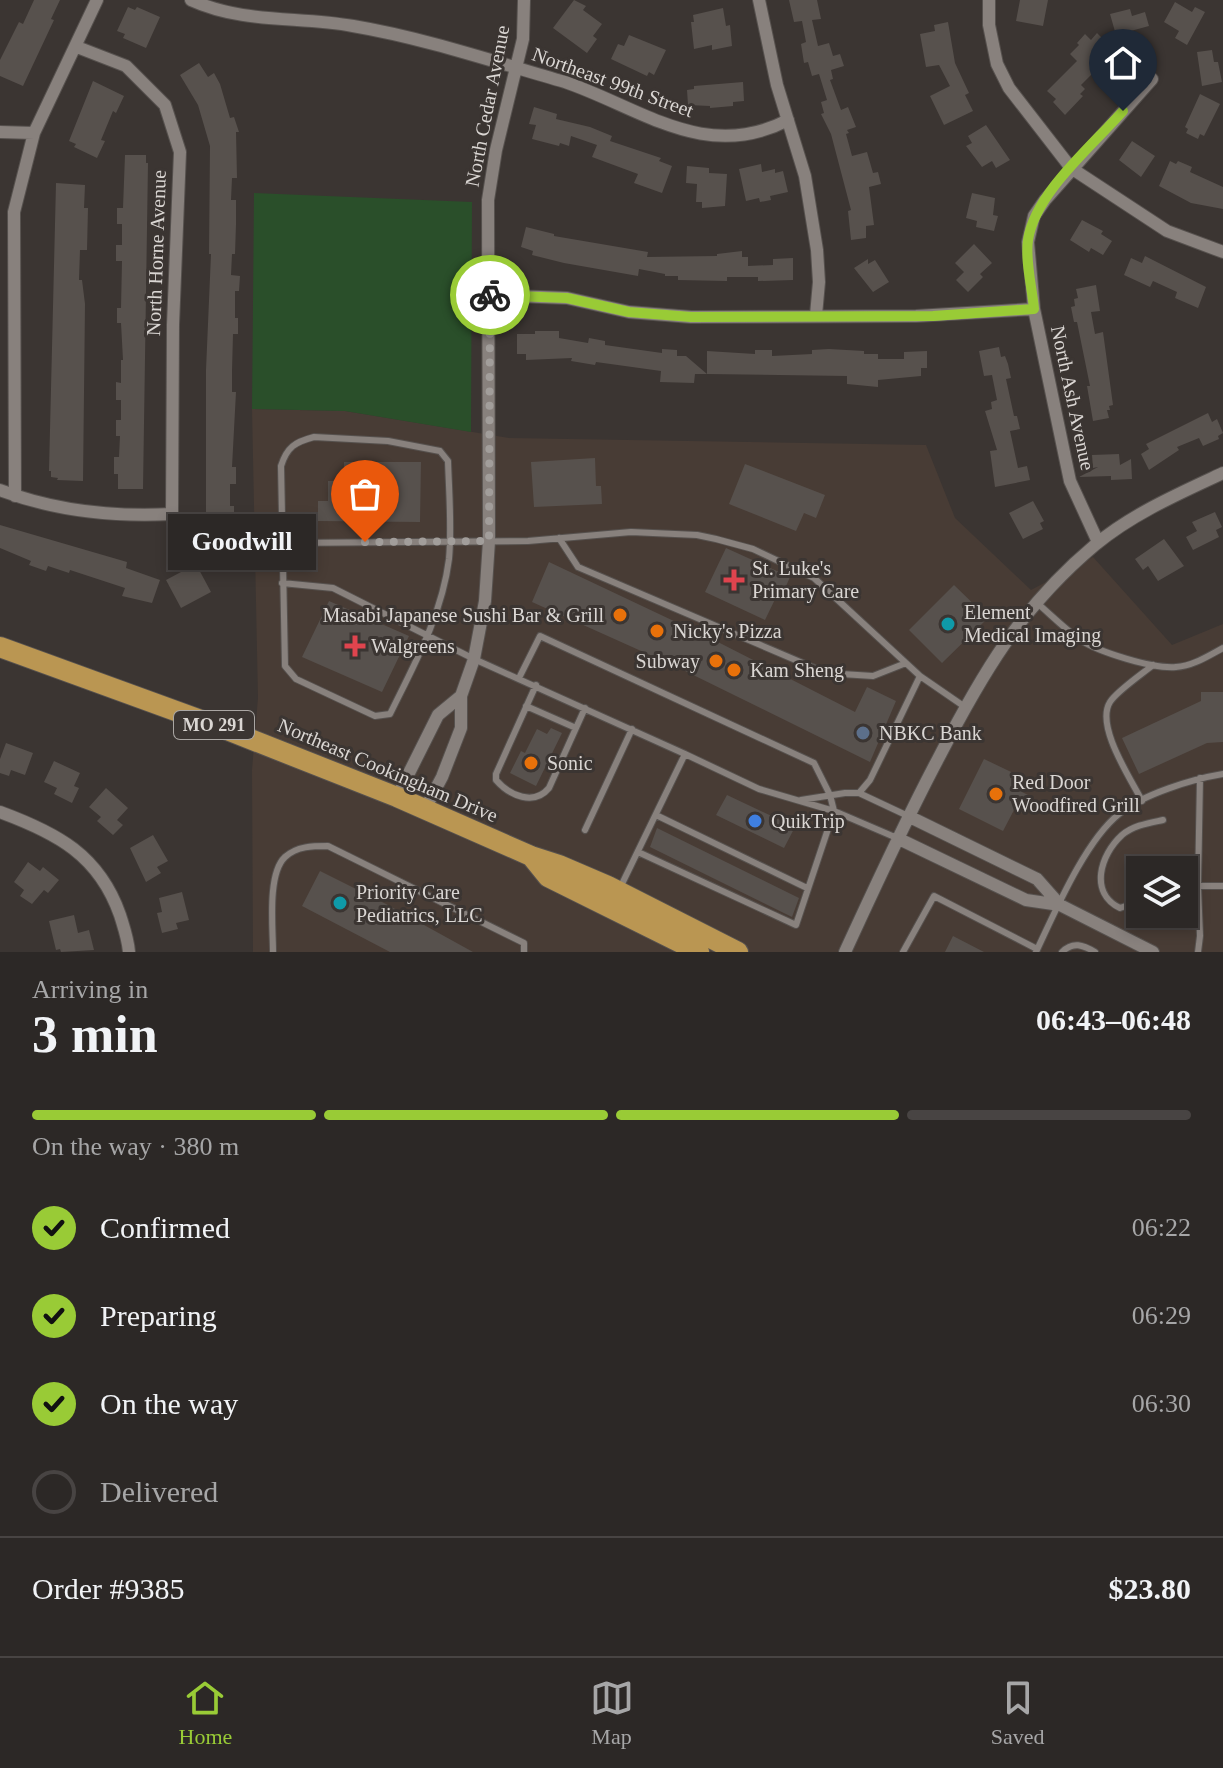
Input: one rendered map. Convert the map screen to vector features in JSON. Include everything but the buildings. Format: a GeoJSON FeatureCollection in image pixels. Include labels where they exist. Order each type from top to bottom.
{"type":"FeatureCollection","features":[{"type":"Feature","properties":{"kind":"main road","name":"Northeast Cookingham Drive"},"geometry":{"type":"LineString","coordinates":[[0,647],[217,726],[397,797],[618,891],[738,952]]}},
{"type":"Feature","properties":{"kind":"main road","name":"Northeast Cookingham Drive"},"geometry":{"type":"LineString","coordinates":[[531,856],[548,877],[699,952]]}},
{"type":"Feature","properties":{"kind":"street"},"geometry":{"type":"LineString","coordinates":[[0,490],[15,496],[14,212],[34,133],[97,0]]}},
{"type":"Feature","properties":{"kind":"street","name":"Northeast 99th Street"},"geometry":{"type":"LineString","coordinates":[[191,0],[228,13],[334,23],[386,32],[593,92],[666,126],[700,135],[755,133],[788,120]]}},
{"type":"Feature","properties":{"kind":"street","name":"North Cedar Avenue"},"geometry":{"type":"LineString","coordinates":[[425,809],[442,777],[461,728],[461,696],[474,659],[485,601],[489,541],[488,200],[496,150],[523,39],[524,0]]}},
{"type":"Feature","properties":{"kind":"street"},"geometry":{"type":"LineString","coordinates":[[759,0],[777,85],[805,176],[819,282],[816,315]]}},
{"type":"Feature","properties":{"kind":"street"},"geometry":{"type":"LineString","coordinates":[[989,0],[989,25],[997,64],[1009,88],[1071,168],[1167,231],[1223,252]]}},
{"type":"Feature","properties":{"kind":"street","name":"North Horne Avenue"},"geometry":{"type":"LineString","coordinates":[[15,496],[51,506],[132,516],[172,514],[173,325],[180,152],[165,105],[126,66],[77,47]]}},
{"type":"Feature","properties":{"kind":"street","name":"North Ash Avenue"},"geometry":{"type":"LineString","coordinates":[[1098,542],[1070,481],[1034,309],[1028,242],[1034,216],[1071,168],[1152,79]]}},
{"type":"Feature","properties":{"kind":"street"},"geometry":{"type":"LineString","coordinates":[[0,132],[34,133]]}},
{"type":"Feature","properties":{"kind":"street"},"geometry":{"type":"LineString","coordinates":[[0,286],[16,286]]}},
{"type":"Feature","properties":{"kind":"street"},"geometry":{"type":"LineString","coordinates":[[489,295],[567,298],[629,312],[691,317],[927,316],[1034,309]]}},
{"type":"Feature","properties":{"kind":"street"},"geometry":{"type":"LineString","coordinates":[[845,952],[897,838],[965,707],[995,655],[1036,602],[1098,542],[1165,500],[1223,473]]}},
{"type":"Feature","properties":{"kind":"street","name":"North Cedar Avenue"},"geometry":{"type":"LineString","coordinates":[[397,797],[438,715],[461,696]]}},
{"type":"Feature","properties":{"kind":"street"},"geometry":{"type":"LineString","coordinates":[[0,812],[28,822],[93,863],[113,896],[129,952]]}},
{"type":"Feature","properties":{"kind":"street"},"geometry":{"type":"LineString","coordinates":[[908,816],[1037,879],[1060,905]]}},
{"type":"Feature","properties":{"kind":"street"},"geometry":{"type":"LineString","coordinates":[[897,838],[1026,900],[1060,905],[1153,952]]}},
{"type":"Feature","properties":{"kind":"lane"},"geometry":{"type":"LineString","coordinates":[[314,437],[388,441],[440,451],[448,461],[450,542],[444,587],[428,636],[390,714],[375,716],[296,679],[285,666],[281,466],[285,451],[296,442],[314,437]]}},
{"type":"Feature","properties":{"kind":"lane"},"geometry":{"type":"LineString","coordinates":[[281,543],[528,541],[631,532],[697,535],[753,549],[814,578],[920,676],[965,707]]}},
{"type":"Feature","properties":{"kind":"lane"},"geometry":{"type":"LineString","coordinates":[[559,538],[578,567],[826,673],[873,676],[906,663]]}},
{"type":"Feature","properties":{"kind":"lane"},"geometry":{"type":"LineString","coordinates":[[282,583],[333,588],[474,659],[759,789],[834,811],[897,838]]}},
{"type":"Feature","properties":{"kind":"lane"},"geometry":{"type":"LineString","coordinates":[[1036,602],[1080,640],[1093,647],[1153,665],[1176,667],[1191,664],[1223,648]]}},
{"type":"Feature","properties":{"kind":"lane"},"geometry":{"type":"LineString","coordinates":[[519,678],[540,636],[814,763],[830,795],[834,811],[796,925],[638,852]]}},
{"type":"Feature","properties":{"kind":"lane"},"geometry":{"type":"LineString","coordinates":[[1142,801],[1111,740],[1106,719],[1110,702],[1153,665]]}},
{"type":"Feature","properties":{"kind":"lane"},"geometry":{"type":"LineString","coordinates":[[859,793],[870,780],[920,676]]}},
{"type":"Feature","properties":{"kind":"lane"},"geometry":{"type":"LineString","coordinates":[[536,685],[496,774],[496,780],[506,791],[533,799],[542,797],[585,708]]}},
{"type":"Feature","properties":{"kind":"lane"},"geometry":{"type":"LineString","coordinates":[[526,706],[576,728]]}},
{"type":"Feature","properties":{"kind":"lane"},"geometry":{"type":"LineString","coordinates":[[585,830],[632,729]]}},
{"type":"Feature","properties":{"kind":"lane"},"geometry":{"type":"LineString","coordinates":[[618,891],[685,754]]}},
{"type":"Feature","properties":{"kind":"lane"},"geometry":{"type":"LineString","coordinates":[[903,952],[934,896],[1037,950],[1084,857],[1104,828],[1121,812],[1142,801],[1200,778],[1223,774]]}},
{"type":"Feature","properties":{"kind":"lane"},"geometry":{"type":"LineString","coordinates":[[1198,952],[1200,778]]}},
{"type":"Feature","properties":{"kind":"lane"},"geometry":{"type":"LineString","coordinates":[[798,801],[859,793],[908,816]]}},
{"type":"Feature","properties":{"kind":"lane"},"geometry":{"type":"LineString","coordinates":[[656,815],[807,888]]}},
{"type":"Feature","properties":{"kind":"lane"},"geometry":{"type":"LineString","coordinates":[[1126,906],[1120,908],[1107,902],[1101,888],[1100,875],[1110,849],[1137,826],[1163,820]]}},
{"type":"Feature","properties":{"kind":"lane"},"geometry":{"type":"LineString","coordinates":[[273,952],[274,878],[284,857],[305,846],[328,846],[524,943],[524,952]]}},
{"type":"Feature","properties":{"kind":"lane"},"geometry":{"type":"LineString","coordinates":[[1198,886],[1223,886]]}},
{"type":"Feature","properties":{"kind":"lane"},"geometry":{"type":"LineString","coordinates":[[1062,952],[1077,944],[1095,952]]}},
{"type":"Feature","properties":{"kind":"shaded area"},"geometry":{"type":"Polygon","coordinates":[[[252,409],[345,411],[509,438],[926,445],[955,518],[1031,590],[1093,557],[1172,645],[1223,624],[1223,952],[253,952],[252,770],[258,698],[252,409]]]}},
{"type":"Feature","properties":{"kind":"green space"},"geometry":{"type":"Polygon","coordinates":[[[254,193],[472,202],[471,432],[345,411],[252,409],[254,193]]]}},
{"type":"Feature","properties":{"kind":"way so far"},"geometry":{"type":"LineString","coordinates":[[365,542],[489,541],[490,295]]}},
{"type":"Feature","properties":{"kind":"place","name":"Goodwill"},"geometry":{"type":"Point","coordinates":[365,542]}},
{"type":"Feature","properties":{"kind":"place","name":"St. Luke's Primary Care"},"geometry":{"type":"Point","coordinates":[734,580]}},
{"type":"Feature","properties":{"kind":"place","name":"Masabi Japanese Sushi Bar & Grill"},"geometry":{"type":"Point","coordinates":[620,615]}},
{"type":"Feature","properties":{"kind":"place","name":"Element Medical Imaging"},"geometry":{"type":"Point","coordinates":[948,624]}},
{"type":"Feature","properties":{"kind":"place","name":"Nicky's Pizza"},"geometry":{"type":"Point","coordinates":[657,631]}},
{"type":"Feature","properties":{"kind":"place","name":"Walgreens"},"geometry":{"type":"Point","coordinates":[355,646]}},
{"type":"Feature","properties":{"kind":"place","name":"Subway"},"geometry":{"type":"Point","coordinates":[716,661]}},
{"type":"Feature","properties":{"kind":"place","name":"Kam Sheng"},"geometry":{"type":"Point","coordinates":[734,670]}},
{"type":"Feature","properties":{"kind":"place","name":"NBKC Bank"},"geometry":{"type":"Point","coordinates":[863,733]}},
{"type":"Feature","properties":{"kind":"place","name":"Sonic"},"geometry":{"type":"Point","coordinates":[531,763]}},
{"type":"Feature","properties":{"kind":"place","name":"Red Door Woodfired Grill"},"geometry":{"type":"Point","coordinates":[996,794]}},
{"type":"Feature","properties":{"kind":"place","name":"QuikTrip"},"geometry":{"type":"Point","coordinates":[755,821]}},
{"type":"Feature","properties":{"kind":"place","name":"Priority Care Pediatrics, LLC"},"geometry":{"type":"Point","coordinates":[340,903]}},
{"type":"Feature","properties":{"kind":"route"},"geometry":{"type":"LineString","coordinates":[[490,295],[567,298],[629,312],[691,317],[933,316],[1034,309],[1028,242],[1034,216],[1071,168],[1123,111]]}}]}
